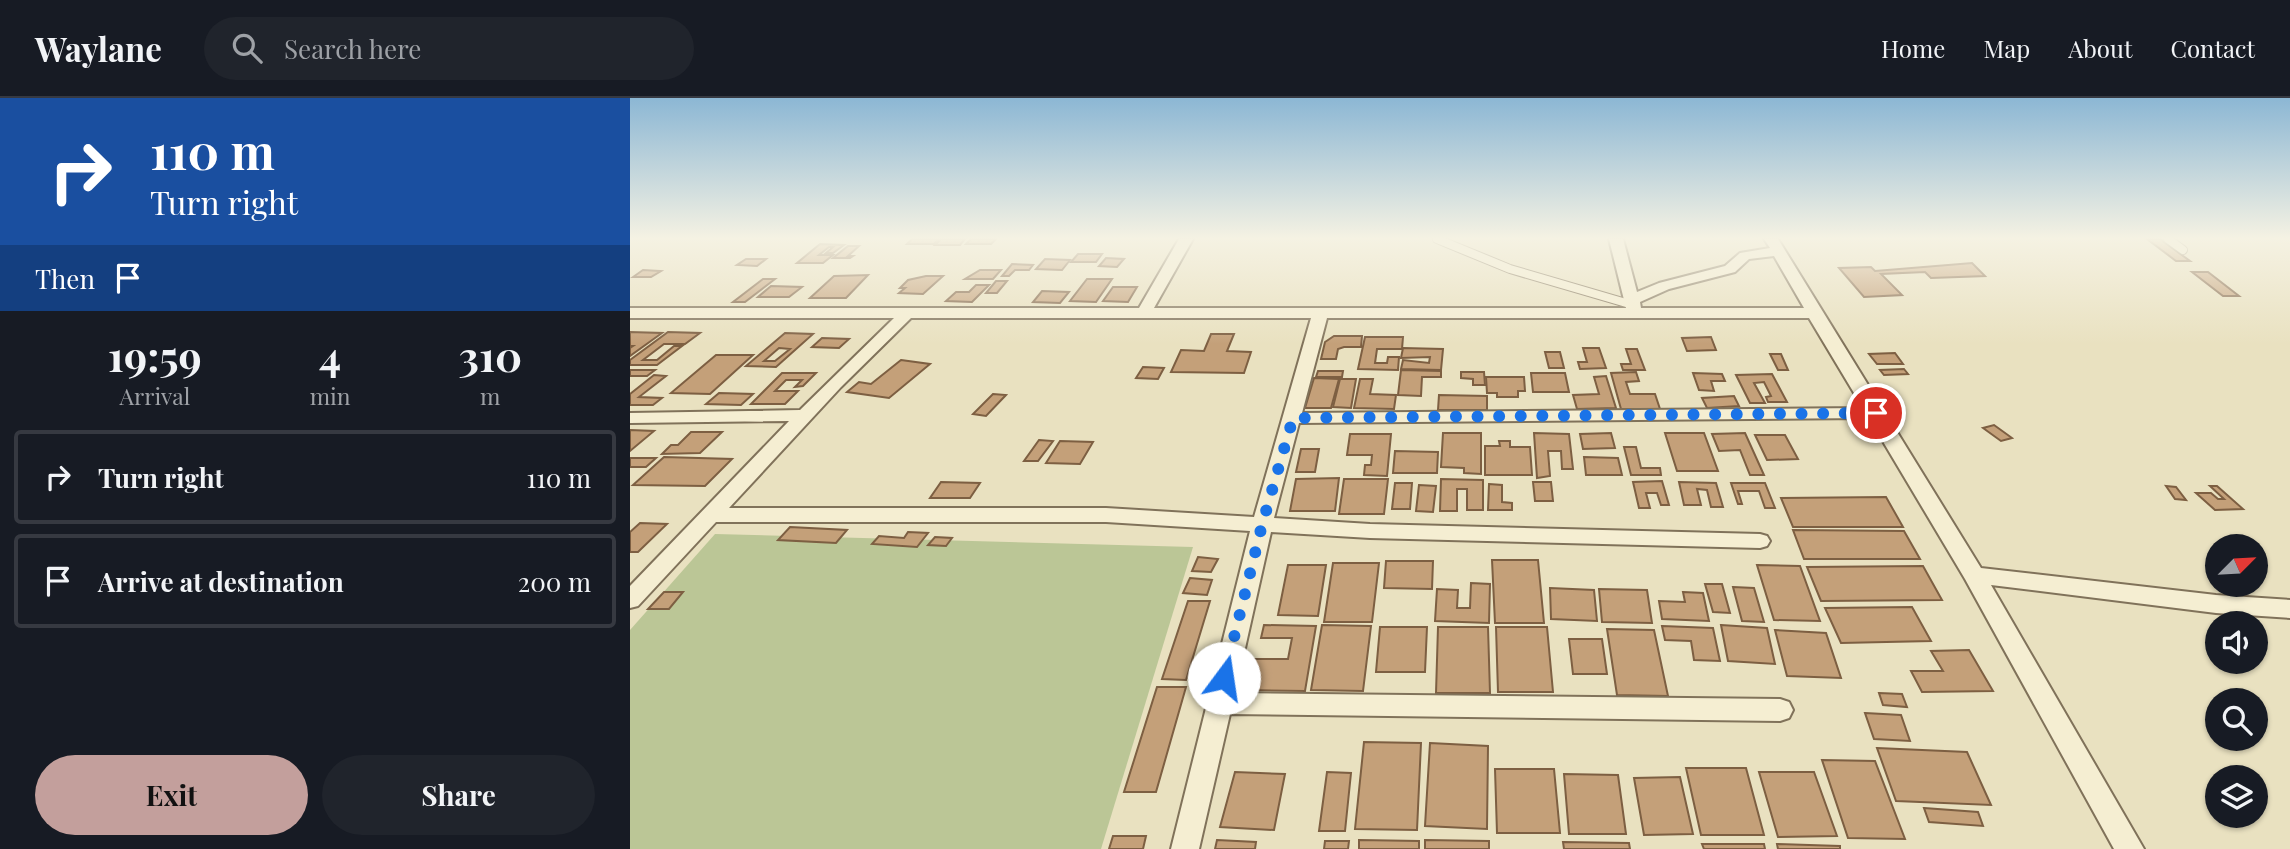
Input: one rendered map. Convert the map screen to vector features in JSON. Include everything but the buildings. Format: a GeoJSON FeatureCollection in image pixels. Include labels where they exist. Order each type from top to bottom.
{"type":"FeatureCollection","features":[{"type":"Feature","properties":{"kind":"street"},"geometry":{"type":"LineString","coordinates":[[1143,314],[1166,274]]}},
{"type":"Feature","properties":{"kind":"street"},"geometry":{"type":"LineString","coordinates":[[1625,274],[1634,306]]}},
{"type":"Feature","properties":{"kind":"street"},"geometry":{"type":"LineString","coordinates":[[1634,306],[1664,286],[1713,274]]}},
{"type":"Feature","properties":{"kind":"street"},"geometry":{"type":"LineString","coordinates":[[1792,274],[1974,575],[2130,849]]}},
{"type":"Feature","properties":{"kind":"street"},"geometry":{"type":"LineString","coordinates":[[630,313],[1320,314],[1634,306],[1814,313]]}},
{"type":"Feature","properties":{"kind":"street"},"geometry":{"type":"LineString","coordinates":[[630,600],[805,415],[906,314]]}},
{"type":"Feature","properties":{"kind":"street"},"geometry":{"type":"LineString","coordinates":[[1185,849],[1262,525],[1320,314]]}},
{"type":"Feature","properties":{"kind":"street"},"geometry":{"type":"LineString","coordinates":[[1293,418],[1876,413]]}},
{"type":"Feature","properties":{"kind":"street"},"geometry":{"type":"LineString","coordinates":[[630,418],[805,415]]}},
{"type":"Feature","properties":{"kind":"street"},"geometry":{"type":"LineString","coordinates":[[711,515],[1106,515],[1476,535],[1760,541]]}},
{"type":"Feature","properties":{"kind":"street"},"geometry":{"type":"LineString","coordinates":[[1974,575],[2216,604],[2290,609]]}},
{"type":"Feature","properties":{"kind":"street"},"geometry":{"type":"LineString","coordinates":[[1218,703],[1780,710]]}},
{"type":"Feature","properties":{"kind":"lane"},"geometry":{"type":"LineString","coordinates":[[1518,274],[1634,306]]}},
{"type":"Feature","properties":{"kind":"green space"},"geometry":{"type":"Polygon","coordinates":[[[715,534],[1193,547],[1101,849],[630,849],[630,630],[715,534]]]}},
{"type":"Feature","properties":{"kind":"route"},"geometry":{"type":"LineString","coordinates":[[1224,678],[1262,525],[1293,418],[1876,413]]}}]}
